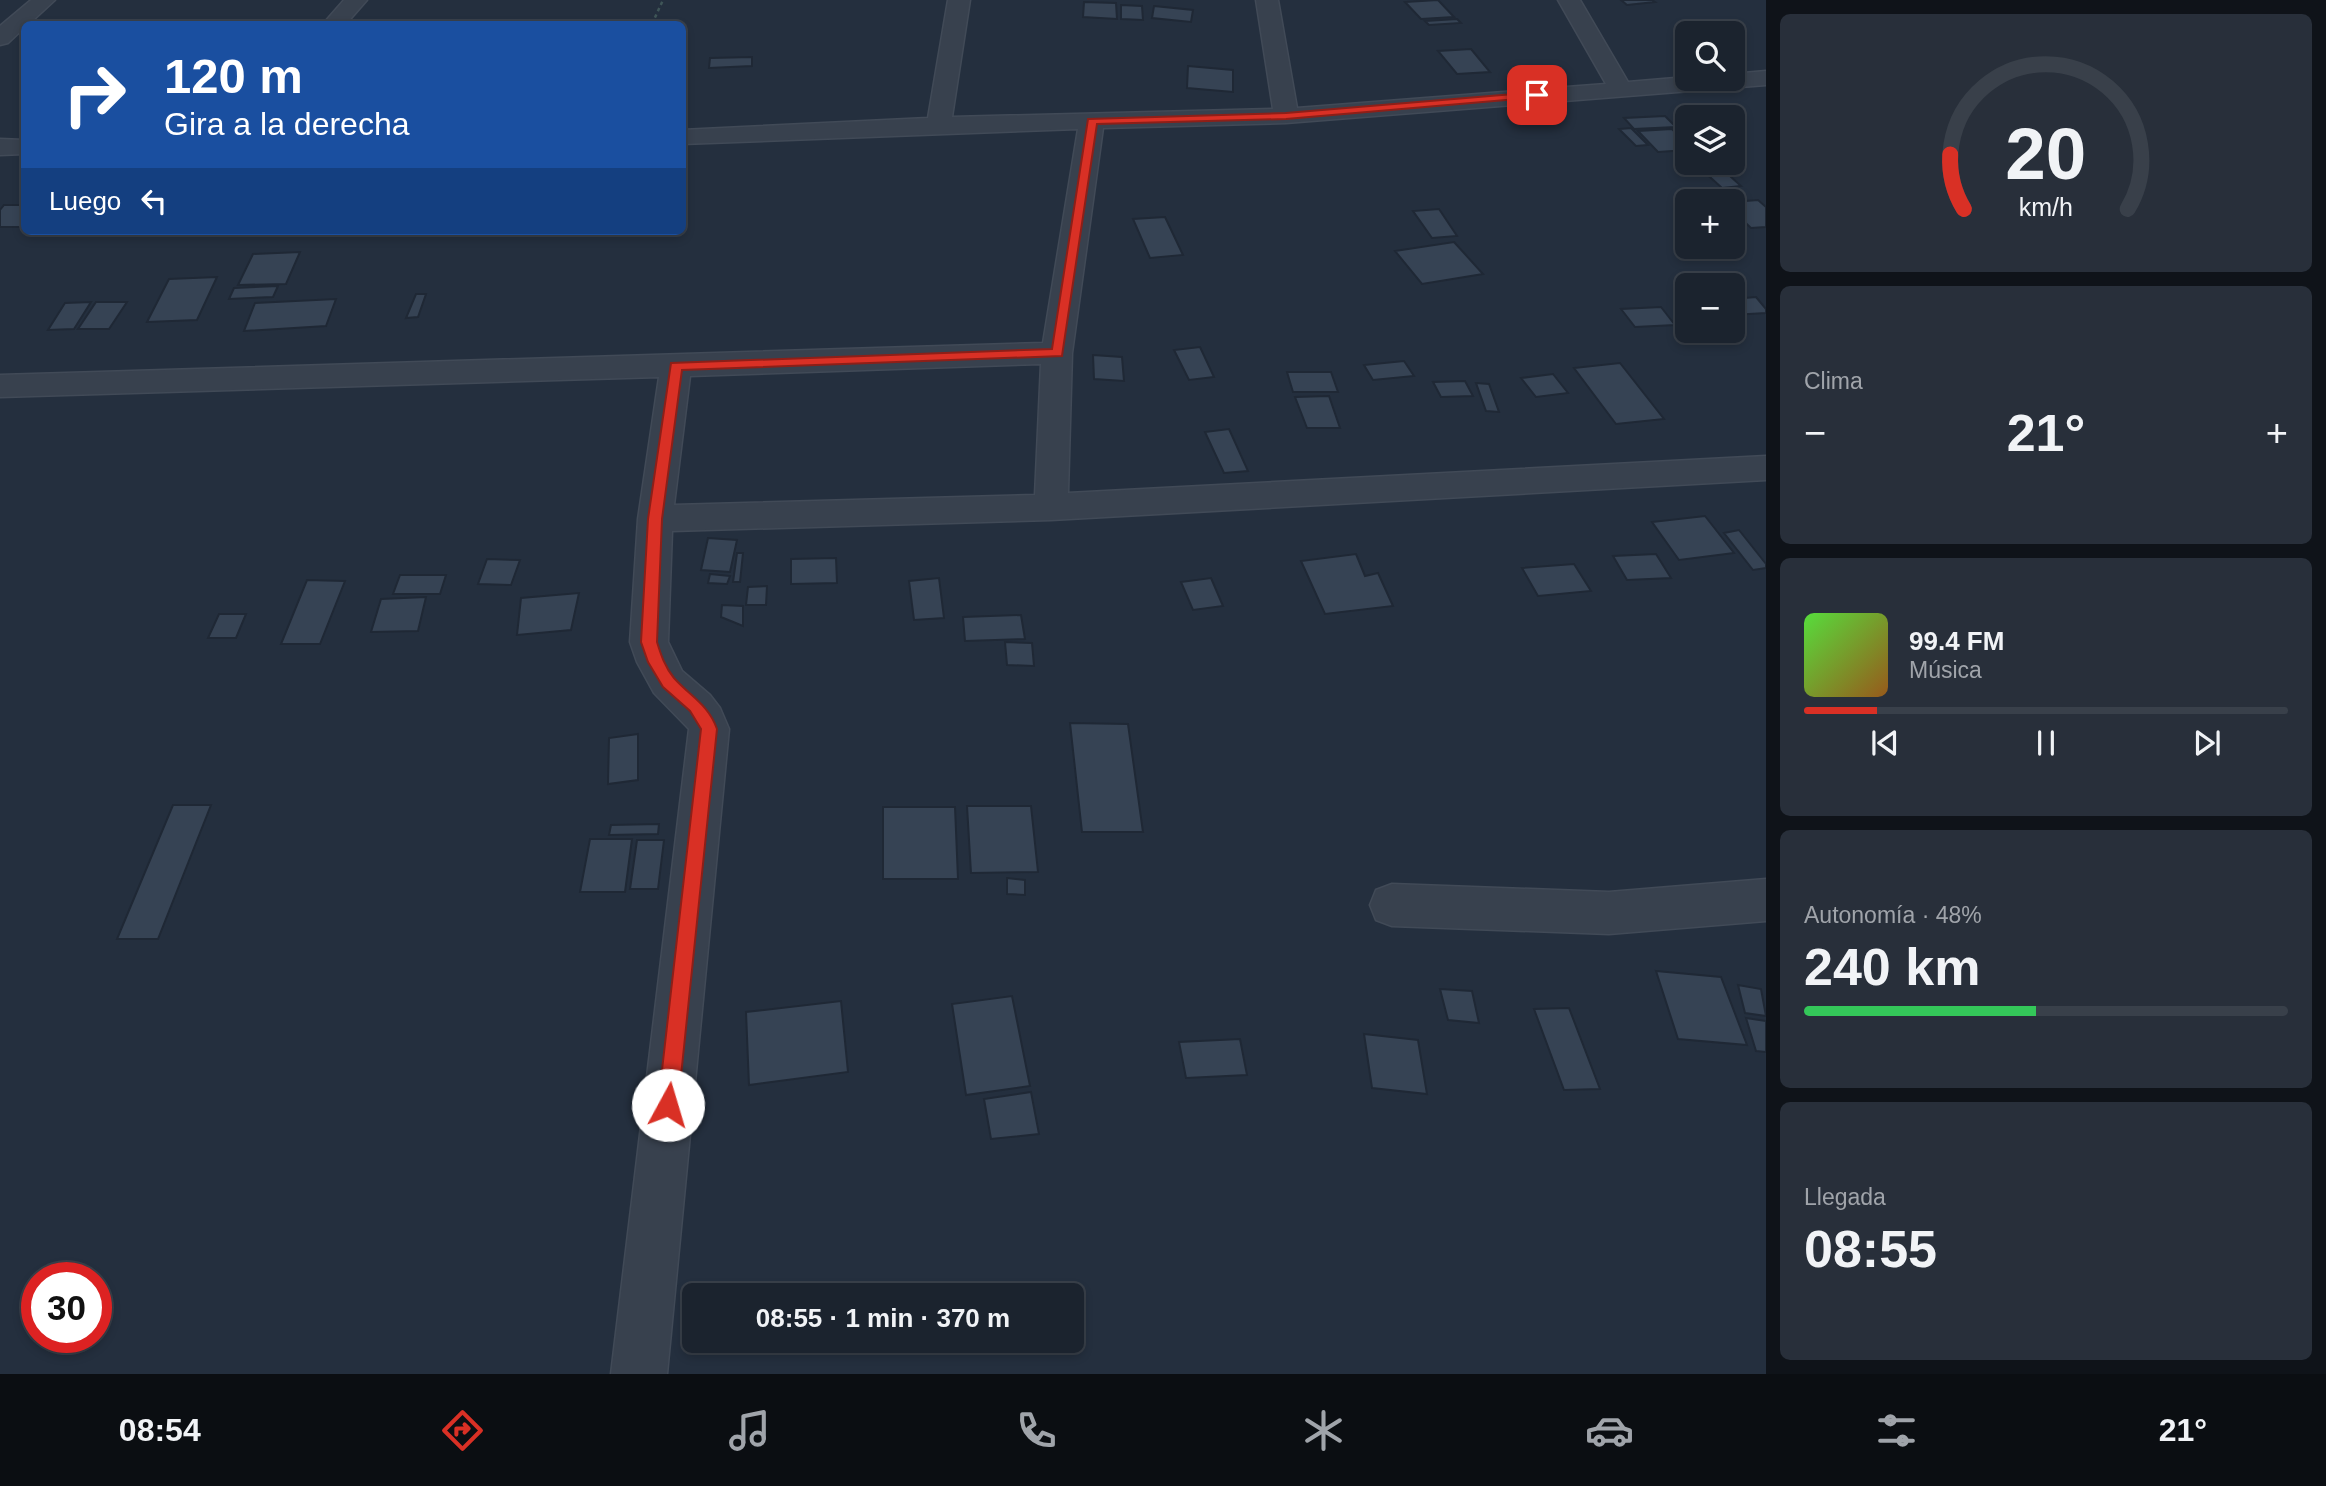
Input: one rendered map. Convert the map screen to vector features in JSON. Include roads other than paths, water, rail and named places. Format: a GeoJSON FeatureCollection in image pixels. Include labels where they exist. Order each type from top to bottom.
{"type":"FeatureCollection","features":[{"type":"Feature","properties":{"kind":"street"},"geometry":{"type":"LineString","coordinates":[[0,38],[44,0]]}},
{"type":"Feature","properties":{"kind":"street"},"geometry":{"type":"LineString","coordinates":[[337,21],[356,0]]}},
{"type":"Feature","properties":{"kind":"street"},"geometry":{"type":"LineString","coordinates":[[939,125],[959,0]]}},
{"type":"Feature","properties":{"kind":"street"},"geometry":{"type":"LineString","coordinates":[[1267,0],[1286,116]]}},
{"type":"Feature","properties":{"kind":"street"},"geometry":{"type":"LineString","coordinates":[[1569,0],[1620,88]]}},
{"type":"Feature","properties":{"kind":"street"},"geometry":{"type":"LineString","coordinates":[[686,137],[939,125],[1286,116],[1766,78]]}},
{"type":"Feature","properties":{"kind":"street"},"geometry":{"type":"LineString","coordinates":[[1052,508],[1057,353],[1092,121]]}},
{"type":"Feature","properties":{"kind":"street"},"geometry":{"type":"LineString","coordinates":[[0,147],[21,147]]}},
{"type":"Feature","properties":{"kind":"street"},"geometry":{"type":"LineString","coordinates":[[0,386],[1057,353]]}},
{"type":"Feature","properties":{"kind":"street"},"geometry":{"type":"LineString","coordinates":[[639,1374],[709,729],[696,706],[668,682],[656,662],[649,642],[655,519],[676,366]]}},
{"type":"Feature","properties":{"kind":"street"},"geometry":{"type":"LineString","coordinates":[[655,519],[1052,508],[1766,468]]}},
{"type":"Feature","properties":{"kind":"street"},"geometry":{"type":"LineString","coordinates":[[1392,905],[1609,913],[1766,900]]}}]}
